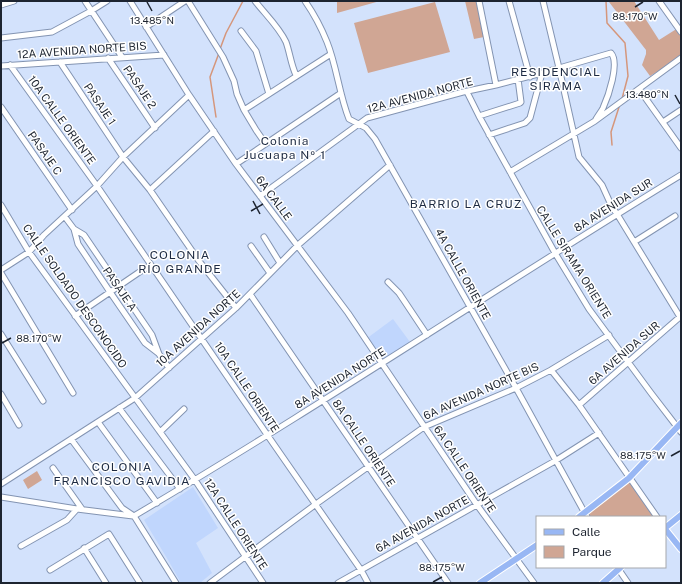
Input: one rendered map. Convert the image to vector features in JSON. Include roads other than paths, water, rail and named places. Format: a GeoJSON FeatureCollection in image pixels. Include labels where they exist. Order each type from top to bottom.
{"type":"FeatureCollection","features":[{"type":"Feature","properties":{"kind":"main road"},"geometry":{"type":"LineString","coordinates":[[586,515],[629,478],[680,427]]}},
{"type":"Feature","properties":{"kind":"main road"},"geometry":{"type":"LineString","coordinates":[[666,527],[681,515]]}},
{"type":"Feature","properties":{"kind":"main road"},"geometry":{"type":"LineString","coordinates":[[666,529],[681,549]]}},
{"type":"Feature","properties":{"kind":"main road"},"geometry":{"type":"LineString","coordinates":[[480,583],[536,546]]}},
{"type":"Feature","properties":{"kind":"main road"},"geometry":{"type":"LineString","coordinates":[[603,583],[619,568]]}},
{"type":"Feature","properties":{"kind":"street"},"geometry":{"type":"LineString","coordinates":[[1,5],[14,1]]}},
{"type":"Feature","properties":{"kind":"street"},"geometry":{"type":"LineString","coordinates":[[84,1],[122,57]]}},
{"type":"Feature","properties":{"kind":"street"},"geometry":{"type":"LineString","coordinates":[[1,38],[52,32],[107,1]]}},
{"type":"Feature","properties":{"kind":"street","name":"6A CALLE"},"geometry":{"type":"LineString","coordinates":[[130,1],[189,95],[236,164],[348,313],[382,364]]}},
{"type":"Feature","properties":{"kind":"street"},"geometry":{"type":"LineString","coordinates":[[146,27],[185,1]]}},
{"type":"Feature","properties":{"kind":"street"},"geometry":{"type":"LineString","coordinates":[[188,1],[221,53],[234,81],[237,94],[244,110],[265,143]]}},
{"type":"Feature","properties":{"kind":"street"},"geometry":{"type":"LineString","coordinates":[[255,1],[282,35],[296,75]]}},
{"type":"Feature","properties":{"kind":"street","name":"4A CALLE ORIENTE"},"geometry":{"type":"LineString","coordinates":[[305,1],[318,22],[328,43],[341,93],[342,103],[349,119],[366,128],[375,139],[586,515]]}},
{"type":"Feature","properties":{"kind":"street"},"geometry":{"type":"LineString","coordinates":[[479,1],[496,85]]}},
{"type":"Feature","properties":{"kind":"street"},"geometry":{"type":"LineString","coordinates":[[509,1],[530,77]]}},
{"type":"Feature","properties":{"kind":"street"},"geometry":{"type":"LineString","coordinates":[[543,1],[580,159],[602,185],[612,207],[681,316]]}},
{"type":"Feature","properties":{"kind":"street"},"geometry":{"type":"LineString","coordinates":[[662,2],[681,32]]}},
{"type":"Feature","properties":{"kind":"street"},"geometry":{"type":"LineString","coordinates":[[241,31],[256,51],[269,94]]}},
{"type":"Feature","properties":{"kind":"street","name":"12A AVENIDA NORTE"},"geometry":{"type":"LineString","coordinates":[[260,196],[367,118],[542,74],[609,53],[613,55],[614,68],[609,92],[603,108],[595,121]]}},
{"type":"Feature","properties":{"kind":"street"},"geometry":{"type":"LineString","coordinates":[[244,110],[296,75],[331,54]]}},
{"type":"Feature","properties":{"kind":"street","name":"12A AVENIDA NORTE BIS"},"geometry":{"type":"LineString","coordinates":[[1,66],[164,55]]}},
{"type":"Feature","properties":{"kind":"street","name":"PASAJE 2"},"geometry":{"type":"LineString","coordinates":[[108,58],[155,128]]}},
{"type":"Feature","properties":{"kind":"street"},"geometry":{"type":"LineString","coordinates":[[510,172],[595,121],[681,58]]}},
{"type":"Feature","properties":{"kind":"street","name":"PASAJE 1"},"geometry":{"type":"LineString","coordinates":[[60,62],[123,157]]}},
{"type":"Feature","properties":{"kind":"street","name":"10A CALLE ORIENTE"},"geometry":{"type":"LineString","coordinates":[[10,65],[203,338],[268,436],[361,570],[368,583]]}},
{"type":"Feature","properties":{"kind":"street"},"geometry":{"type":"LineString","coordinates":[[489,135],[524,123],[530,118],[542,74]]}},
{"type":"Feature","properties":{"kind":"street"},"geometry":{"type":"LineString","coordinates":[[479,116],[520,104],[518,79]]}},
{"type":"Feature","properties":{"kind":"street"},"geometry":{"type":"LineString","coordinates":[[639,89],[681,148]]}},
{"type":"Feature","properties":{"kind":"street","name":"CALLE SIRAMA ORIENTE"},"geometry":{"type":"LineString","coordinates":[[467,92],[489,135],[555,253],[589,309],[628,362],[680,427]]}},
{"type":"Feature","properties":{"kind":"street"},"geometry":{"type":"LineString","coordinates":[[236,164],[341,93]]}},
{"type":"Feature","properties":{"kind":"street"},"geometry":{"type":"LineString","coordinates":[[1,270],[29,252],[44,235],[97,186],[123,157],[189,95]]}},
{"type":"Feature","properties":{"kind":"street","name":"PASAJE C"},"geometry":{"type":"LineString","coordinates":[[1,107],[72,210]]}},
{"type":"Feature","properties":{"kind":"street"},"geometry":{"type":"LineString","coordinates":[[663,122],[681,110]]}},
{"type":"Feature","properties":{"kind":"street"},"geometry":{"type":"LineString","coordinates":[[150,190],[214,131]]}},
{"type":"Feature","properties":{"kind":"street"},"geometry":{"type":"LineString","coordinates":[[123,157],[150,190],[199,261],[236,308]]}},
{"type":"Feature","properties":{"kind":"street","name":"10A AVENIDA NORTE"},"geometry":{"type":"LineString","coordinates":[[1,484],[135,398],[236,308],[298,246],[390,165]]}},
{"type":"Feature","properties":{"kind":"street","name":"8A AVENIDA SUR"},"geometry":{"type":"LineString","coordinates":[[555,253],[681,175]]}},
{"type":"Feature","properties":{"kind":"street","name":"CALLE SOLDADO DESCONOCIDO"},"geometry":{"type":"LineString","coordinates":[[1,205],[29,252],[135,398]]}},
{"type":"Feature","properties":{"kind":"street"},"geometry":{"type":"LineString","coordinates":[[634,242],[675,216]]}},
{"type":"Feature","properties":{"kind":"street"},"geometry":{"type":"LineString","coordinates":[[65,217],[74,229],[84,235],[152,335],[159,354],[169,368]]}},
{"type":"Feature","properties":{"kind":"street","name":"PASAJE A"},"geometry":{"type":"LineString","coordinates":[[74,229],[78,244],[110,292],[145,343],[159,354]]}},
{"type":"Feature","properties":{"kind":"street"},"geometry":{"type":"LineString","coordinates":[[264,237],[280,263]]}},
{"type":"Feature","properties":{"kind":"street"},"geometry":{"type":"LineString","coordinates":[[251,246],[270,274]]}},
{"type":"Feature","properties":{"kind":"street","name":"8A AVENIDA NORTE"},"geometry":{"type":"LineString","coordinates":[[134,516],[268,436],[555,253]]}},
{"type":"Feature","properties":{"kind":"street"},"geometry":{"type":"LineString","coordinates":[[74,316],[138,272],[151,265]]}},
{"type":"Feature","properties":{"kind":"street"},"geometry":{"type":"LineString","coordinates":[[1,273],[74,392]]}},
{"type":"Feature","properties":{"kind":"street"},"geometry":{"type":"LineString","coordinates":[[388,282],[399,293],[427,335]]}},
{"type":"Feature","properties":{"kind":"street","name":"8A CALLE ORIENTE"},"geometry":{"type":"LineString","coordinates":[[250,294],[448,583]]}},
{"type":"Feature","properties":{"kind":"street","name":"6A AVENIDA SUR"},"geometry":{"type":"LineString","coordinates":[[579,405],[681,316]]}},
{"type":"Feature","properties":{"kind":"street"},"geometry":{"type":"LineString","coordinates":[[1,334],[43,401]]}},
{"type":"Feature","properties":{"kind":"street","name":"6A AVENIDA NORTE BIS"},"geometry":{"type":"LineString","coordinates":[[210,583],[316,504],[424,427],[516,388],[551,370],[609,336]]}},
{"type":"Feature","properties":{"kind":"street","name":"6A CALLE ORIENTE"},"geometry":{"type":"LineString","coordinates":[[382,364],[477,505],[534,583]]}},
{"type":"Feature","properties":{"kind":"street"},"geometry":{"type":"LineString","coordinates":[[551,370],[599,432],[656,516]]}},
{"type":"Feature","properties":{"kind":"street"},"geometry":{"type":"LineString","coordinates":[[1,394],[19,425]]}},
{"type":"Feature","properties":{"kind":"street","name":"12A CALLE ORIENTE"},"geometry":{"type":"LineString","coordinates":[[135,398],[195,480],[263,583]]}},
{"type":"Feature","properties":{"kind":"street"},"geometry":{"type":"LineString","coordinates":[[119,408],[180,489]]}},
{"type":"Feature","properties":{"kind":"street"},"geometry":{"type":"LineString","coordinates":[[160,432],[184,409]]}},
{"type":"Feature","properties":{"kind":"street"},"geometry":{"type":"LineString","coordinates":[[98,422],[157,503]]}},
{"type":"Feature","properties":{"kind":"street","name":"6A AVENIDA NORTE"},"geometry":{"type":"LineString","coordinates":[[338,583],[555,461],[599,432]]}},
{"type":"Feature","properties":{"kind":"street"},"geometry":{"type":"LineString","coordinates":[[71,439],[122,508],[134,516],[176,583]]}},
{"type":"Feature","properties":{"kind":"street"},"geometry":{"type":"LineString","coordinates":[[53,468],[79,509]]}},
{"type":"Feature","properties":{"kind":"street"},"geometry":{"type":"LineString","coordinates":[[1,497],[134,516]]}},
{"type":"Feature","properties":{"kind":"street"},"geometry":{"type":"LineString","coordinates":[[21,546],[67,520],[79,509]]}},
{"type":"Feature","properties":{"kind":"street"},"geometry":{"type":"LineString","coordinates":[[50,570],[108,534],[140,583]]}},
{"type":"Feature","properties":{"kind":"street"},"geometry":{"type":"LineString","coordinates":[[84,548],[106,583]]}},
{"type":"Feature","properties":{"kind":"street"},"geometry":{"type":"LineString","coordinates":[[619,568],[628,583]]}},
{"type":"Feature","properties":{"kind":"waterway"},"geometry":{"type":"LineString","coordinates":[[220,49],[226,33],[243,1]]}},
{"type":"Feature","properties":{"kind":"waterway"},"geometry":{"type":"LineString","coordinates":[[606,1],[607,23],[625,43],[628,76],[622,99]]}},
{"type":"Feature","properties":{"kind":"waterway"},"geometry":{"type":"LineString","coordinates":[[216,117],[210,77],[219,53]]}},
{"type":"Feature","properties":{"kind":"waterway"},"geometry":{"type":"LineString","coordinates":[[612,145],[611,132],[620,104]]}},
{"type":"Feature","properties":{"kind":"district","name":"RESIDENCIAL SIRAMA"},"geometry":{"type":"Point","coordinates":[556,79]}},
{"type":"Feature","properties":{"kind":"district","name":"Colonia Jucuapa Nº 1"},"geometry":{"type":"Point","coordinates":[285,148]}},
{"type":"Feature","properties":{"kind":"district","name":"BARRIO LA CRUZ"},"geometry":{"type":"Point","coordinates":[466,204]}},
{"type":"Feature","properties":{"kind":"district","name":"COLONIA RÍO GRANDE"},"geometry":{"type":"Point","coordinates":[180,262]}},
{"type":"Feature","properties":{"kind":"district","name":"COLONIA FRANCISCO GAVIDIA"},"geometry":{"type":"Point","coordinates":[122,474]}}]}
